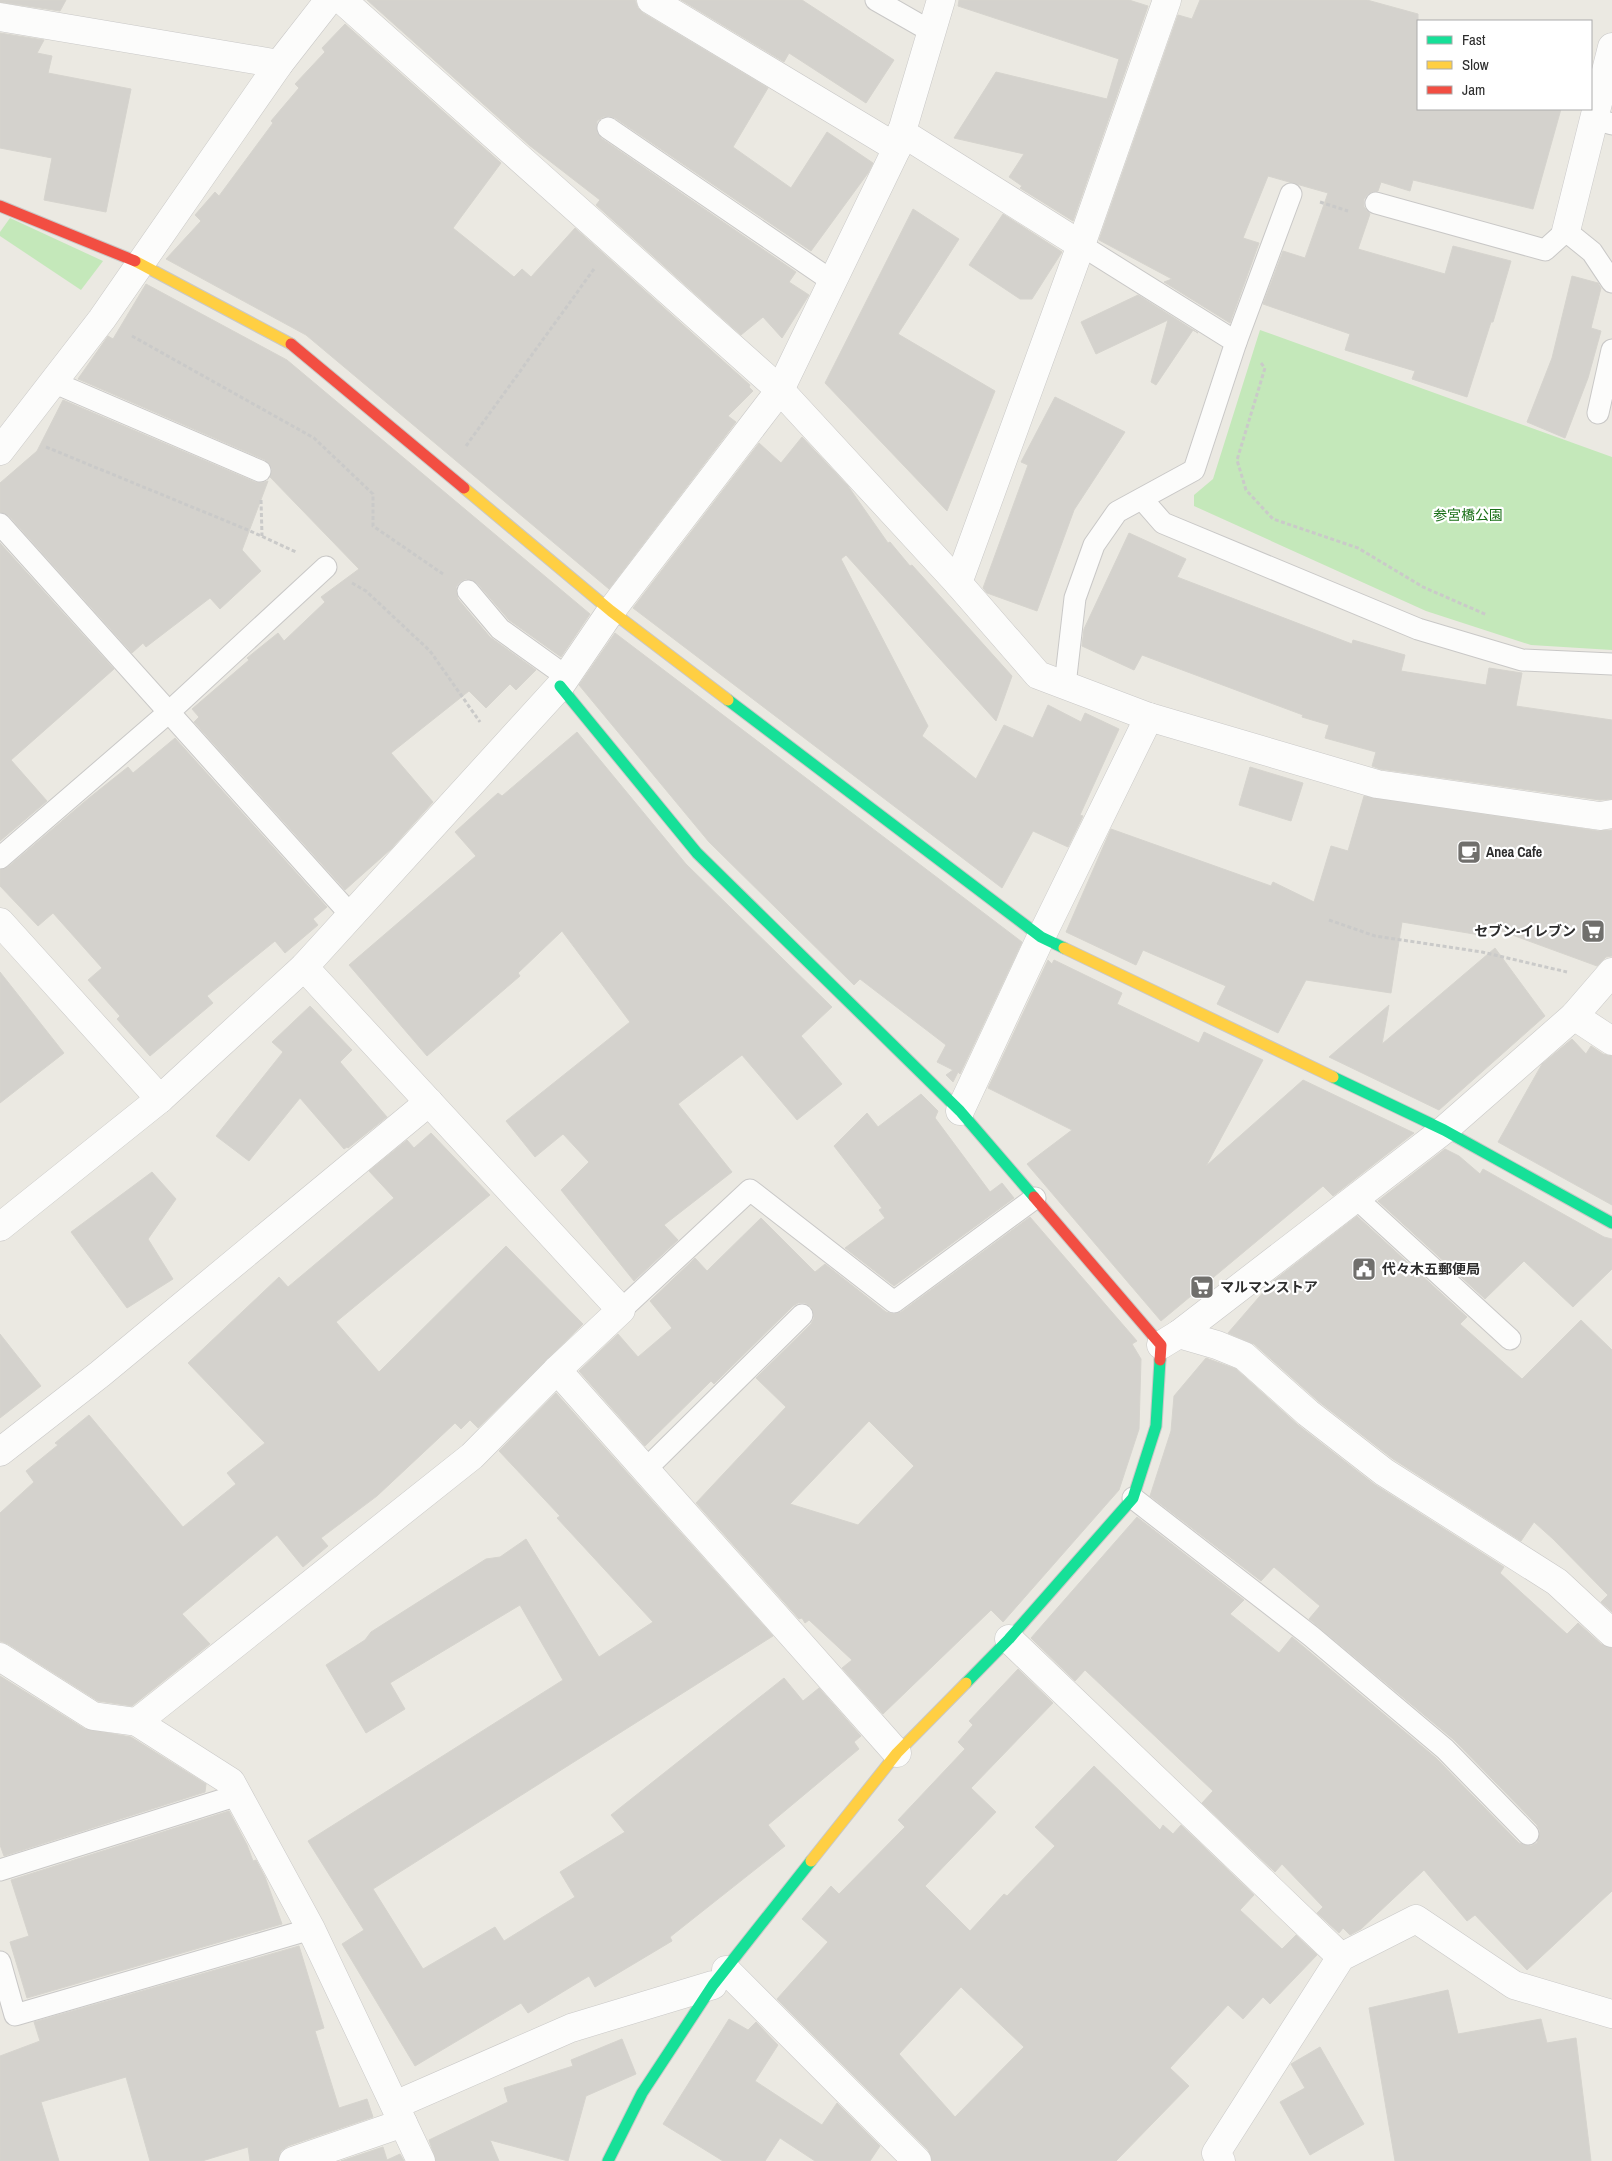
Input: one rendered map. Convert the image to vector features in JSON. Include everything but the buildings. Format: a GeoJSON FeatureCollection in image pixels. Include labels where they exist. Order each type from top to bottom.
{"type":"FeatureCollection","features":[{"type":"Feature","properties":{"kind":"street"},"geometry":{"type":"LineString","coordinates":[[7,442],[102,320],[279,64],[329,0]]}},
{"type":"Feature","properties":{"kind":"street"},"geometry":{"type":"LineString","coordinates":[[342,0],[780,390],[958,583],[1038,675],[1149,717],[1377,784],[1600,816],[1612,814]]}},
{"type":"Feature","properties":{"kind":"street"},"geometry":{"type":"LineString","coordinates":[[651,0],[1081,245]]}},
{"type":"Feature","properties":{"kind":"street"},"geometry":{"type":"LineString","coordinates":[[0,1227],[160,1099],[304,967],[564,682],[611,612],[780,390],[899,140],[941,0]]}},
{"type":"Feature","properties":{"kind":"street"},"geometry":{"type":"LineString","coordinates":[[958,583],[1081,245],[1167,0]]}},
{"type":"Feature","properties":{"kind":"street"},"geometry":{"type":"LineString","coordinates":[[0,17],[279,64]]}},
{"type":"Feature","properties":{"kind":"street"},"geometry":{"type":"LineString","coordinates":[[1566,231],[1603,122],[1612,47]]}},
{"type":"Feature","properties":{"kind":"street"},"geometry":{"type":"LineString","coordinates":[[0,206],[140,263],[296,347],[611,612],[1041,937],[1444,1130],[1612,1223]]}},
{"type":"Feature","properties":{"kind":"street"},"geometry":{"type":"LineString","coordinates":[[564,682],[697,853],[960,1111],[1035,1198],[1170,1340],[1217,1345],[1244,1356],[1308,1413],[1384,1472],[1557,1582],[1612,1633]]}},
{"type":"Feature","properties":{"kind":"street"},"geometry":{"type":"LineString","coordinates":[[960,1111],[1041,937],[1149,717]]}},
{"type":"Feature","properties":{"kind":"street"},"geometry":{"type":"LineString","coordinates":[[0,922],[160,1099]]}},
{"type":"Feature","properties":{"kind":"street"},"geometry":{"type":"LineString","coordinates":[[137,1722],[472,1456],[621,1310],[304,967]]}},
{"type":"Feature","properties":{"kind":"street"},"geometry":{"type":"LineString","coordinates":[[608,2161],[642,2093],[720,1978],[897,1752],[1009,1639],[1133,1498],[1156,1426],[1170,1340],[1444,1130],[1574,1016],[1608,976]]}},
{"type":"Feature","properties":{"kind":"street"},"geometry":{"type":"LineString","coordinates":[[1574,1016],[1612,1041]]}},
{"type":"Feature","properties":{"kind":"street"},"geometry":{"type":"LineString","coordinates":[[0,1452],[100,1374],[428,1102]]}},
{"type":"Feature","properties":{"kind":"street"},"geometry":{"type":"LineString","coordinates":[[558,1370],[897,1752]]}},
{"type":"Feature","properties":{"kind":"street"},"geometry":{"type":"LineString","coordinates":[[1009,1639],[1342,1957]]}},
{"type":"Feature","properties":{"kind":"street"},"geometry":{"type":"LineString","coordinates":[[0,1657],[93,1716],[137,1722],[231,1782],[311,1929],[421,2161]]}},
{"type":"Feature","properties":{"kind":"street"},"geometry":{"type":"LineString","coordinates":[[1221,2161],[1216,2153],[1342,1957],[1416,1919],[1514,1985],[1612,2014]]}},
{"type":"Feature","properties":{"kind":"street"},"geometry":{"type":"LineString","coordinates":[[293,2161],[399,2114],[571,2028],[720,1978]]}},
{"type":"Feature","properties":{"kind":"street"},"geometry":{"type":"LineString","coordinates":[[720,1978],[917,2161]]}},
{"type":"Feature","properties":{"kind":"lane"},"geometry":{"type":"LineString","coordinates":[[876,0],[932,32]]}},
{"type":"Feature","properties":{"kind":"lane"},"geometry":{"type":"LineString","coordinates":[[608,128],[832,281]]}},
{"type":"Feature","properties":{"kind":"lane"},"geometry":{"type":"LineString","coordinates":[[1066,685],[1075,598],[1094,545],[1117,512],[1194,470],[1236,342],[1291,194]]}},
{"type":"Feature","properties":{"kind":"lane"},"geometry":{"type":"LineString","coordinates":[[1376,203],[1545,250],[1566,231],[1592,252],[1612,282]]}},
{"type":"Feature","properties":{"kind":"lane"},"geometry":{"type":"LineString","coordinates":[[1081,245],[1236,342]]}},
{"type":"Feature","properties":{"kind":"lane"},"geometry":{"type":"LineString","coordinates":[[1598,413],[1612,350]]}},
{"type":"Feature","properties":{"kind":"lane"},"geometry":{"type":"LineString","coordinates":[[53,382],[260,471]]}},
{"type":"Feature","properties":{"kind":"lane"},"geometry":{"type":"LineString","coordinates":[[1142,499],[1163,523],[1418,629],[1522,660],[1612,664]]}},
{"type":"Feature","properties":{"kind":"lane"},"geometry":{"type":"LineString","coordinates":[[0,524],[350,915]]}},
{"type":"Feature","properties":{"kind":"lane"},"geometry":{"type":"LineString","coordinates":[[0,858],[169,712],[326,567]]}},
{"type":"Feature","properties":{"kind":"lane"},"geometry":{"type":"LineString","coordinates":[[468,591],[500,629],[564,682]]}},
{"type":"Feature","properties":{"kind":"lane"},"geometry":{"type":"LineString","coordinates":[[621,1310],[750,1190],[894,1302],[1035,1198]]}},
{"type":"Feature","properties":{"kind":"lane"},"geometry":{"type":"LineString","coordinates":[[1356,1198],[1510,1339]]}},
{"type":"Feature","properties":{"kind":"lane"},"geometry":{"type":"LineString","coordinates":[[646,1469],[802,1315]]}},
{"type":"Feature","properties":{"kind":"lane"},"geometry":{"type":"LineString","coordinates":[[1133,1498],[1341,1661],[1445,1749],[1528,1834]]}},
{"type":"Feature","properties":{"kind":"lane"},"geometry":{"type":"LineString","coordinates":[[0,1870],[238,1795]]}},
{"type":"Feature","properties":{"kind":"lane"},"geometry":{"type":"LineString","coordinates":[[0,1962],[14,2015],[311,1929]]}},
{"type":"Feature","properties":{"kind":"path"},"geometry":{"type":"LineString","coordinates":[[1291,194],[1363,216],[1376,203]]}},
{"type":"Feature","properties":{"kind":"path"},"geometry":{"type":"LineString","coordinates":[[446,473],[614,242]]}},
{"type":"Feature","properties":{"kind":"path"},"geometry":{"type":"LineString","coordinates":[[102,320],[314,438],[373,494],[373,526],[468,591]]}},
{"type":"Feature","properties":{"kind":"path"},"geometry":{"type":"LineString","coordinates":[[1236,342],[1253,353],[1265,368],[1236,460],[1246,490],[1273,519],[1358,548],[1423,587],[1496,619]]}},
{"type":"Feature","properties":{"kind":"path"},"geometry":{"type":"LineString","coordinates":[[7,442],[255,533],[326,567],[366,591],[430,651],[501,751]]}},
{"type":"Feature","properties":{"kind":"path"},"geometry":{"type":"LineString","coordinates":[[1329,920],[1375,936],[1482,952],[1608,976]]}},
{"type":"Feature","properties":{"kind":"green space"},"geometry":{"type":"Polygon","coordinates":[[[10,218],[103,261],[81,290],[0,236],[0,232],[10,218]]]}},
{"type":"Feature","properties":{"kind":"green space","name":"参宮橋公園"},"geometry":{"type":"Polygon","coordinates":[[[1260,330],[1612,457],[1612,650],[1531,645],[1426,611],[1194,506],[1194,495],[1213,479],[1260,330]]]}},
{"type":"Feature","properties":{"kind":"traffic: fast"},"geometry":{"type":"LineString","coordinates":[[560,686],[697,853],[960,1111],[1034,1197]]}},
{"type":"Feature","properties":{"kind":"traffic: fast"},"geometry":{"type":"LineString","coordinates":[[728,700],[1041,937],[1064,948]]}},
{"type":"Feature","properties":{"kind":"traffic: fast"},"geometry":{"type":"LineString","coordinates":[[1333,1077],[1444,1130],[1612,1223]]}},
{"type":"Feature","properties":{"kind":"traffic: fast"},"geometry":{"type":"LineString","coordinates":[[966,1683],[1009,1639],[1133,1498],[1156,1426],[1160,1360]]}},
{"type":"Feature","properties":{"kind":"traffic: fast"},"geometry":{"type":"LineString","coordinates":[[608,2161],[642,2093],[713,1985],[811,1861]]}},
{"type":"Feature","properties":{"kind":"traffic: slow"},"geometry":{"type":"LineString","coordinates":[[135,261],[291,344]]}},
{"type":"Feature","properties":{"kind":"traffic: slow"},"geometry":{"type":"LineString","coordinates":[[464,488],[611,611],[728,700]]}},
{"type":"Feature","properties":{"kind":"traffic: slow"},"geometry":{"type":"LineString","coordinates":[[1064,948],[1333,1077]]}},
{"type":"Feature","properties":{"kind":"traffic: slow"},"geometry":{"type":"LineString","coordinates":[[811,1861],[897,1753],[966,1683]]}},
{"type":"Feature","properties":{"kind":"traffic: jam"},"geometry":{"type":"LineString","coordinates":[[0,206],[135,261]]}},
{"type":"Feature","properties":{"kind":"traffic: jam"},"geometry":{"type":"LineString","coordinates":[[291,344],[464,488]]}},
{"type":"Feature","properties":{"kind":"traffic: jam"},"geometry":{"type":"LineString","coordinates":[[1034,1197],[1161,1345],[1160,1360]]}},
{"type":"Feature","properties":{"kind":"place","name":"Anea Cafe"},"geometry":{"type":"Point","coordinates":[1469,852]}},
{"type":"Feature","properties":{"kind":"place","name":"セブン-イレブン"},"geometry":{"type":"Point","coordinates":[1593,931]}},
{"type":"Feature","properties":{"kind":"place","name":"代々木五郵便局"},"geometry":{"type":"Point","coordinates":[1364,1269]}},
{"type":"Feature","properties":{"kind":"place","name":"マルマンストア"},"geometry":{"type":"Point","coordinates":[1202,1287]}}]}
